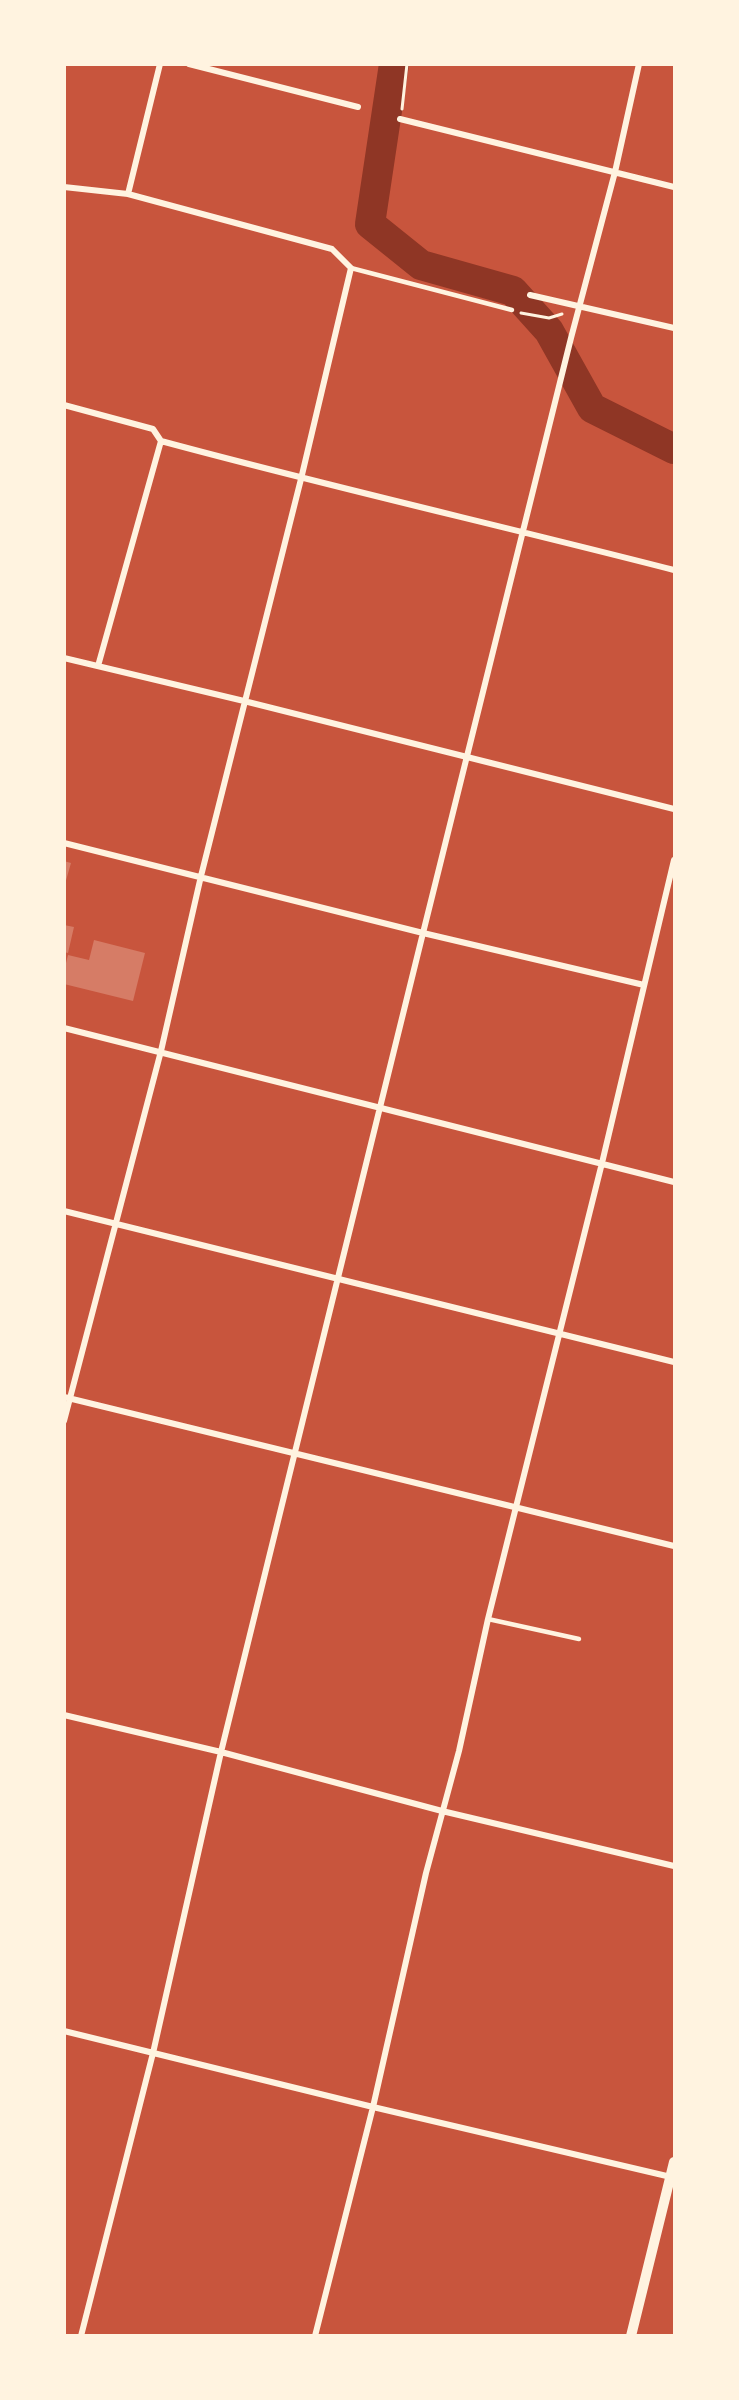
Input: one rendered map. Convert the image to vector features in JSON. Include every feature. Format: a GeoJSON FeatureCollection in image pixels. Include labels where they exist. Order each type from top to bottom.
{"type":"FeatureCollection","features":[{"type":"Feature","properties":{"kind":"street"},"geometry":{"type":"LineString","coordinates":[[128,194],[160,64]]}},
{"type":"Feature","properties":{"kind":"street"},"geometry":{"type":"LineString","coordinates":[[189,64],[358,107]]}},
{"type":"Feature","properties":{"kind":"street"},"geometry":{"type":"LineString","coordinates":[[81,2336],[153,2053],[221,1752],[571,338],[615,172],[639,64]]}},
{"type":"Feature","properties":{"kind":"street"},"geometry":{"type":"LineString","coordinates":[[400,119],[675,187]]}},
{"type":"Feature","properties":{"kind":"street"},"geometry":{"type":"LineString","coordinates":[[64,187],[128,194],[332,249],[351,268],[301,479],[201,876],[161,1051],[67,1398],[64,1421]]}},
{"type":"Feature","properties":{"kind":"street"},"geometry":{"type":"LineString","coordinates":[[530,294],[675,328]]}},
{"type":"Feature","properties":{"kind":"street"},"geometry":{"type":"LineString","coordinates":[[64,405],[153,429],[161,441],[301,479],[524,531],[675,570]]}},
{"type":"Feature","properties":{"kind":"street"},"geometry":{"type":"LineString","coordinates":[[98,666],[161,441]]}},
{"type":"Feature","properties":{"kind":"street"},"geometry":{"type":"LineString","coordinates":[[64,658],[244,700],[675,809]]}},
{"type":"Feature","properties":{"kind":"street"},"geometry":{"type":"LineString","coordinates":[[64,843],[423,933],[644,985]]}},
{"type":"Feature","properties":{"kind":"street"},"geometry":{"type":"LineString","coordinates":[[315,2336],[373,2107],[442,1811],[459,1751],[515,1506],[560,1334],[675,861]]}},
{"type":"Feature","properties":{"kind":"street"},"geometry":{"type":"LineString","coordinates":[[64,1028],[675,1182]]}},
{"type":"Feature","properties":{"kind":"street"},"geometry":{"type":"LineString","coordinates":[[64,1211],[675,1362]]}},
{"type":"Feature","properties":{"kind":"street"},"geometry":{"type":"LineString","coordinates":[[67,1398],[675,1546]]}},
{"type":"Feature","properties":{"kind":"street"},"geometry":{"type":"LineString","coordinates":[[64,1715],[221,1752],[442,1811],[675,1866]]}},
{"type":"Feature","properties":{"kind":"street"},"geometry":{"type":"LineString","coordinates":[[64,2031],[673,2178]]}},
{"type":"Feature","properties":{"kind":"street"},"geometry":{"type":"LineString","coordinates":[[631,2336],[673,2178],[675,2162]]}},
{"type":"Feature","properties":{"kind":"lane"},"geometry":{"type":"LineString","coordinates":[[351,268],[512,310]]}},
{"type":"Feature","properties":{"kind":"lane"},"geometry":{"type":"LineString","coordinates":[[488,1619],[579,1639]]}},
{"type":"Feature","properties":{"kind":"path"},"geometry":{"type":"LineString","coordinates":[[400,119],[407,64]]}},
{"type":"Feature","properties":{"kind":"path"},"geometry":{"type":"LineString","coordinates":[[523,313],[549,318]]}},
{"type":"Feature","properties":{"kind":"building"},"geometry":{"type":"Polygon","coordinates":[[[64,861],[71,863],[65,884],[64,884],[64,861]]]}},
{"type":"Feature","properties":{"kind":"building"},"geometry":{"type":"Polygon","coordinates":[[[64,925],[74,927],[68,953],[64,952],[64,925]]]}},
{"type":"Feature","properties":{"kind":"building"},"geometry":{"type":"Polygon","coordinates":[[[94,940],[145,953],[133,1001],[64,984],[68,955],[89,960],[94,940]]]}},
{"type":"Feature","properties":{"kind":"waterway"},"geometry":{"type":"LineString","coordinates":[[394,64],[370,224],[421,265],[513,291],[549,331],[592,408],[674,449]]}}]}
